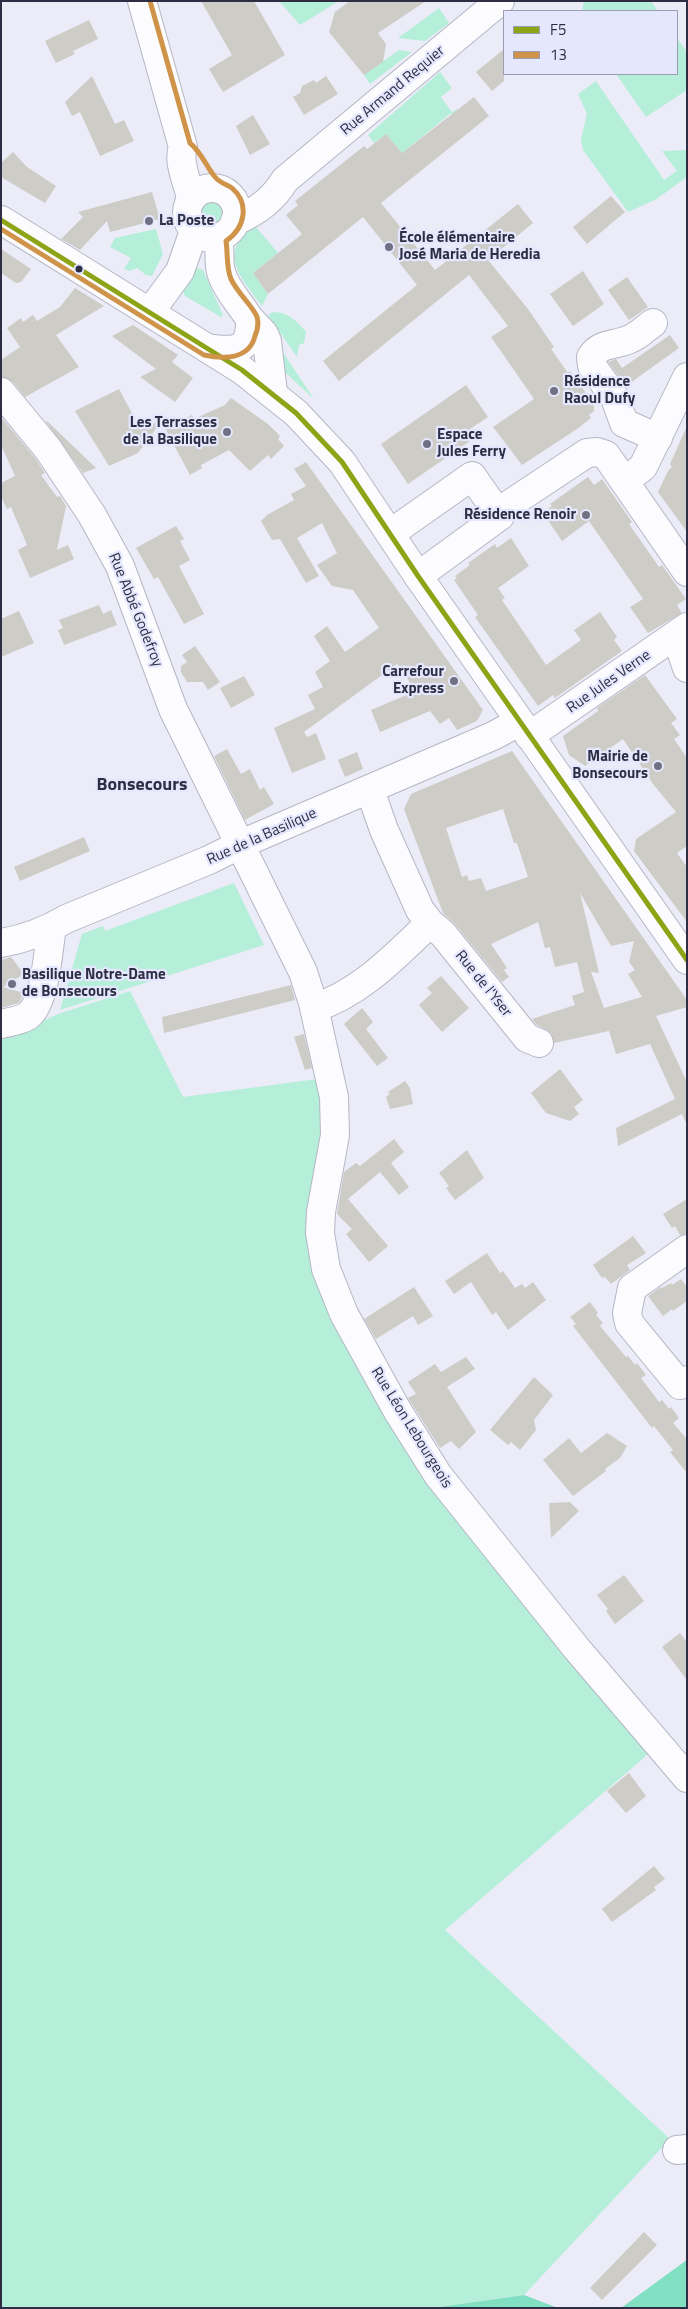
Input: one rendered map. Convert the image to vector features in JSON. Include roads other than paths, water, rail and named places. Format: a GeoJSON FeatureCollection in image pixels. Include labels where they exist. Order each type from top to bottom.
{"type":"FeatureCollection","features":[{"type":"Feature","properties":{"kind":"street"},"geometry":{"type":"LineString","coordinates":[[142,1],[183,147],[192,154],[211,194],[234,202],[236,212],[216,230],[180,271],[150,312]]}},
{"type":"Feature","properties":{"kind":"street","name":"Rue Armand Requier"},"geometry":{"type":"LineString","coordinates":[[216,230],[255,211],[275,196],[285,180],[500,1]]}},
{"type":"Feature","properties":{"kind":"street","name":"Rue Armand Requier"},"geometry":{"type":"LineString","coordinates":[[211,194],[285,180]]}},
{"type":"Feature","properties":{"kind":"street"},"geometry":{"type":"LineString","coordinates":[[211,194],[187,216],[216,230]]}},
{"type":"Feature","properties":{"kind":"street"},"geometry":{"type":"LineString","coordinates":[[1,220],[242,370],[273,393],[315,431],[342,462],[418,576],[687,960]]}},
{"type":"Feature","properties":{"kind":"street"},"geometry":{"type":"LineString","coordinates":[[216,230],[220,246],[221,274],[228,289],[250,319],[264,334],[267,341],[273,393]]}},
{"type":"Feature","properties":{"kind":"street"},"geometry":{"type":"LineString","coordinates":[[207,348],[234,350],[240,348],[248,337],[250,319]]}},
{"type":"Feature","properties":{"kind":"street"},"geometry":{"type":"LineString","coordinates":[[654,323],[631,339],[604,345],[596,350],[591,357],[592,366],[615,398],[624,423],[658,438]]}},
{"type":"Feature","properties":{"kind":"street"},"geometry":{"type":"LineString","coordinates":[[625,481],[643,467],[687,377]]}},
{"type":"Feature","properties":{"kind":"street","name":"Rue Abbé Godefroy"},"geometry":{"type":"LineString","coordinates":[[1,392],[48,449],[92,515],[120,566],[174,709],[303,972],[314,1008]]}},
{"type":"Feature","properties":{"kind":"street"},"geometry":{"type":"LineString","coordinates":[[418,576],[500,516],[504,508],[587,453],[597,452],[606,455],[687,572]]}},
{"type":"Feature","properties":{"kind":"street"},"geometry":{"type":"LineString","coordinates":[[391,533],[472,476],[500,516]]}},
{"type":"Feature","properties":{"kind":"street"},"geometry":{"type":"LineString","coordinates":[[681,631],[687,668]]}},
{"type":"Feature","properties":{"kind":"street","name":"Rue Jules Verne"},"geometry":{"type":"LineString","coordinates":[[524,728],[681,631]]}},
{"type":"Feature","properties":{"kind":"street","name":"Rue de la Basilique"},"geometry":{"type":"LineString","coordinates":[[1,942],[16,940],[52,928],[66,919],[209,860],[240,844],[493,736],[524,728]]}},
{"type":"Feature","properties":{"kind":"street","name":"Rue de l'Yser"},"geometry":{"type":"LineString","coordinates":[[370,790],[384,830],[420,910],[430,923],[443,934],[528,1038],[539,1043]]}},
{"type":"Feature","properties":{"kind":"street"},"geometry":{"type":"LineString","coordinates":[[314,1008],[343,997],[359,986],[430,923]]}},
{"type":"Feature","properties":{"kind":"street"},"geometry":{"type":"LineString","coordinates":[[1,1024],[29,1016],[36,1007],[43,982],[52,928]]}},
{"type":"Feature","properties":{"kind":"street","name":"Rue Léon Lebourgeois"},"geometry":{"type":"LineString","coordinates":[[314,1008],[330,1074],[335,1112],[335,1135],[321,1212],[320,1232],[326,1269],[344,1314],[397,1410],[438,1475],[578,1649],[687,1778]]}},
{"type":"Feature","properties":{"kind":"street"},"geometry":{"type":"LineString","coordinates":[[687,1249],[632,1288],[628,1313],[629,1323],[680,1385],[687,1380]]}},
{"type":"Feature","properties":{"kind":"place","name":"La Poste"},"geometry":{"type":"Point","coordinates":[149,221]}},
{"type":"Feature","properties":{"kind":"place","name":"École élémentaire José Maria de Heredia"},"geometry":{"type":"Point","coordinates":[389,247]}},
{"type":"Feature","properties":{"kind":"place","name":"Résidence Raoul Dufy"},"geometry":{"type":"Point","coordinates":[554,391]}},
{"type":"Feature","properties":{"kind":"place","name":"Les Terrasses de la Basilique"},"geometry":{"type":"Point","coordinates":[227,432]}},
{"type":"Feature","properties":{"kind":"place","name":"Espace Jules Ferry"},"geometry":{"type":"Point","coordinates":[427,444]}},
{"type":"Feature","properties":{"kind":"place","name":"Résidence Renoir"},"geometry":{"type":"Point","coordinates":[586,515]}},
{"type":"Feature","properties":{"kind":"place","name":"Carrefour Express"},"geometry":{"type":"Point","coordinates":[454,681]}},
{"type":"Feature","properties":{"kind":"place","name":"Mairie de Bonsecours"},"geometry":{"type":"Point","coordinates":[658,766]}},
{"type":"Feature","properties":{"kind":"place","name":"Basilique Notre-Dame de Bonsecours"},"geometry":{"type":"Point","coordinates":[12,984]}},
{"type":"Feature","properties":{"kind":"district","name":"Bonsecours"},"geometry":{"type":"Point","coordinates":[142,786]}}]}
